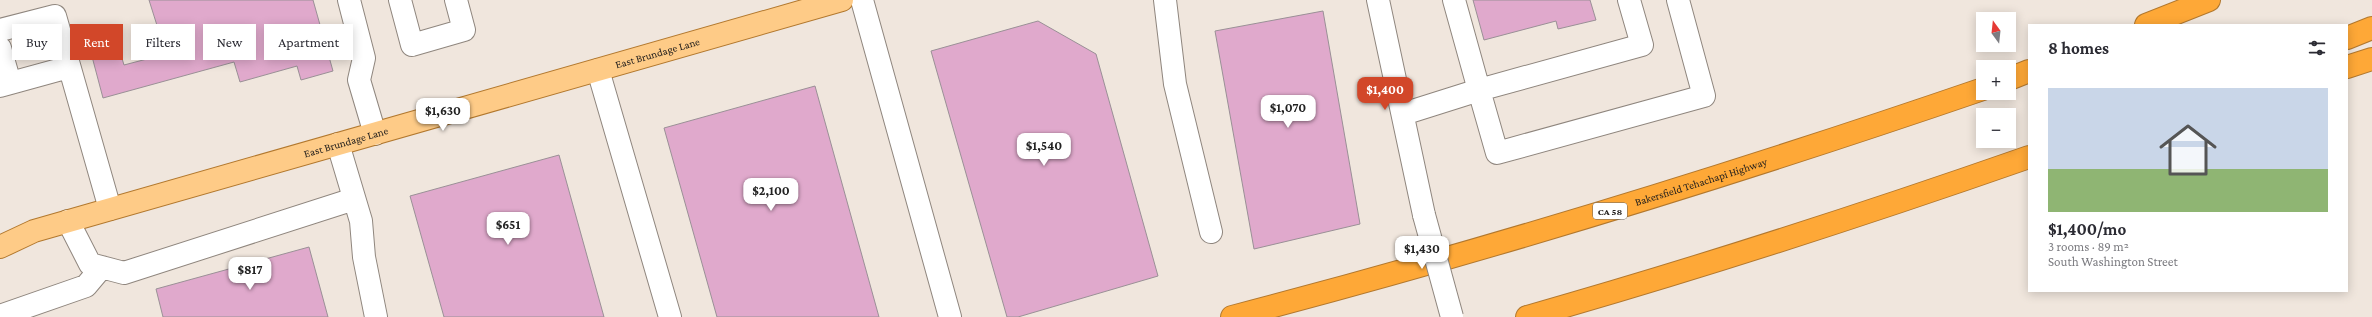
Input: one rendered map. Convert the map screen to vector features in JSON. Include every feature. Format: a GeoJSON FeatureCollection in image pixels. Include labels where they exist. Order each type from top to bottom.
{"type":"FeatureCollection","features":[{"type":"Feature","properties":{"kind":"highway"},"geometry":{"type":"LineString","coordinates":[[2149,24],[2209,0]]}},
{"type":"Feature","properties":{"kind":"highway"},"geometry":{"type":"LineString","coordinates":[[2348,38],[2372,28]]}},
{"type":"Feature","properties":{"kind":"highway"},"geometry":{"type":"LineString","coordinates":[[2348,67],[2372,59]]}},
{"type":"Feature","properties":{"kind":"highway"},"geometry":{"type":"LineString","coordinates":[[2016,76],[2028,71]]}},
{"type":"Feature","properties":{"kind":"highway","name":"Bakersfield Tehachapi Highway"},"geometry":{"type":"LineString","coordinates":[[1232,317],[1388,276],[1647,200],[1838,139],[1976,91]]}},
{"type":"Feature","properties":{"kind":"highway"},"geometry":{"type":"LineString","coordinates":[[1527,317],[1669,276],[1872,212],[2028,157]]}},
{"type":"Feature","properties":{"kind":"main road","name":"East Brundage Lane"},"geometry":{"type":"LineString","coordinates":[[0,247],[34,231],[68,221],[842,0]]}},
{"type":"Feature","properties":{"kind":"main road","name":"East Brundage Lane"},"geometry":{"type":"LineString","coordinates":[[0,234],[34,231]]}},
{"type":"Feature","properties":{"kind":"street"},"geometry":{"type":"LineString","coordinates":[[349,0],[364,58],[359,80],[375,134]]}},
{"type":"Feature","properties":{"kind":"street"},"geometry":{"type":"LineString","coordinates":[[400,0],[412,45],[464,30],[456,0]]}},
{"type":"Feature","properties":{"kind":"street"},"geometry":{"type":"LineString","coordinates":[[862,0],[950,317]]}},
{"type":"Feature","properties":{"kind":"street"},"geometry":{"type":"LineString","coordinates":[[1165,0],[1175,84],[1211,232]]}},
{"type":"Feature","properties":{"kind":"street"},"geometry":{"type":"LineString","coordinates":[[1378,0],[1424,215],[1452,317]]}},
{"type":"Feature","properties":{"kind":"street"},"geometry":{"type":"LineString","coordinates":[[1454,0],[1497,153],[1704,96],[1678,0]]}},
{"type":"Feature","properties":{"kind":"street"},"geometry":{"type":"LineString","coordinates":[[1403,114],[1479,90],[1642,45],[1629,0]]}},
{"type":"Feature","properties":{"kind":"street"},"geometry":{"type":"LineString","coordinates":[[0,30],[55,16],[110,209]]}},
{"type":"Feature","properties":{"kind":"street"},"geometry":{"type":"LineString","coordinates":[[0,48],[5,84],[69,67]]}},
{"type":"Feature","properties":{"kind":"street"},"geometry":{"type":"LineString","coordinates":[[598,70],[670,317]]}},
{"type":"Feature","properties":{"kind":"street"},"geometry":{"type":"LineString","coordinates":[[338,144],[361,221],[364,258],[376,317]]}},
{"type":"Feature","properties":{"kind":"street"},"geometry":{"type":"LineString","coordinates":[[68,221],[90,264],[124,273],[354,199]]}},
{"type":"Feature","properties":{"kind":"street"},"geometry":{"type":"LineString","coordinates":[[0,316],[86,286],[102,267]]}},
{"type":"Feature","properties":{"kind":"building"},"geometry":{"type":"Polygon","coordinates":[[[149,0],[313,0],[320,24],[264,24],[264,60],[330,60],[333,71],[301,80],[297,66],[240,82],[234,62],[103,98],[93,60],[122,60],[124,65],[143,60],[195,60],[195,24],[157,24],[149,0]]]}},
{"type":"Feature","properties":{"kind":"building"},"geometry":{"type":"Polygon","coordinates":[[[1473,0],[1590,0],[1596,20],[1558,29],[1556,21],[1484,40],[1473,0]]]}},
{"type":"Feature","properties":{"kind":"building"},"geometry":{"type":"Polygon","coordinates":[[[1323,11],[1360,224],[1254,249],[1215,31],[1323,11]]]}},
{"type":"Feature","properties":{"kind":"building"},"geometry":{"type":"Polygon","coordinates":[[[1038,21],[1096,54],[1158,276],[1018,317],[1007,317],[931,51],[1038,21]]]}},
{"type":"Feature","properties":{"kind":"building"},"geometry":{"type":"Polygon","coordinates":[[[815,86],[879,317],[717,317],[664,128],[815,86]]]}},
{"type":"Feature","properties":{"kind":"building"},"geometry":{"type":"Polygon","coordinates":[[[559,155],[604,317],[444,317],[410,196],[559,155]]]}},
{"type":"Feature","properties":{"kind":"building"},"geometry":{"type":"Polygon","coordinates":[[[309,247],[328,317],[163,317],[156,289],[309,247]]]}}]}
